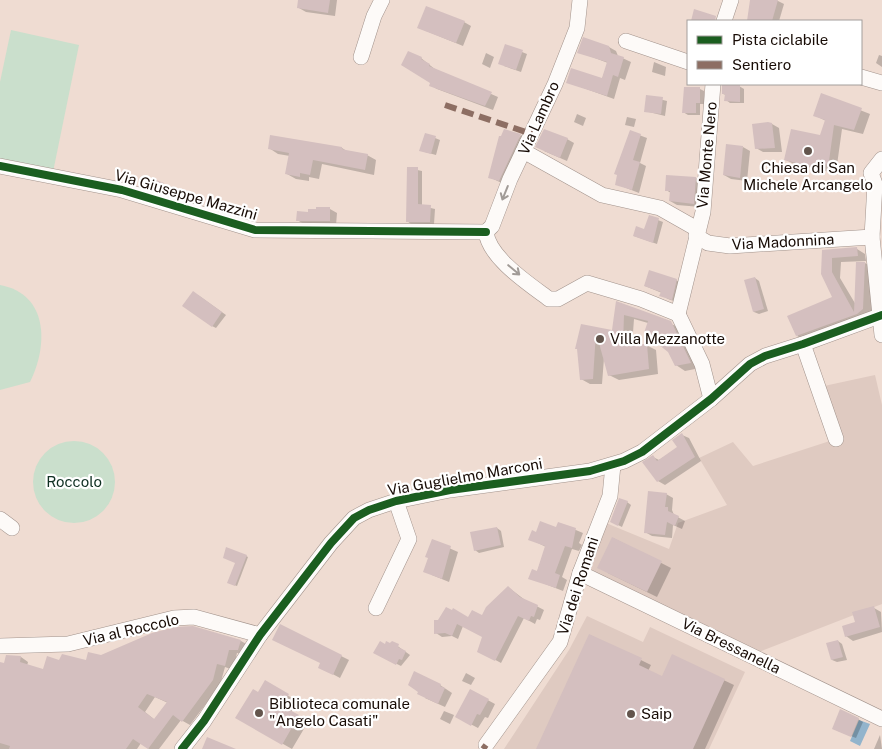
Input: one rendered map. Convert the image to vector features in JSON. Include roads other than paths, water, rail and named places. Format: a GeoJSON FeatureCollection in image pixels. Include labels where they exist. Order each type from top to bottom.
{"type":"FeatureCollection","features":[{"type":"Feature","properties":{"kind":"street"},"geometry":{"type":"LineString","coordinates":[[361,57],[374,16],[382,0]]}},
{"type":"Feature","properties":{"kind":"street","name":"Via Lambro"},"geometry":{"type":"LineString","coordinates":[[486,232],[492,226],[510,180],[524,152],[577,28],[580,0]]}},
{"type":"Feature","properties":{"kind":"street"},"geometry":{"type":"LineString","coordinates":[[724,20],[730,0]]}},
{"type":"Feature","properties":{"kind":"street"},"geometry":{"type":"LineString","coordinates":[[626,42],[687,62]]}},
{"type":"Feature","properties":{"kind":"street"},"geometry":{"type":"LineString","coordinates":[[862,77],[882,83]]}},
{"type":"Feature","properties":{"kind":"street","name":"Via Monte Nero"},"geometry":{"type":"LineString","coordinates":[[678,314],[696,232],[703,212],[713,85]]}},
{"type":"Feature","properties":{"kind":"street","name":"Via Madonnina"},"geometry":{"type":"LineString","coordinates":[[524,152],[602,195],[660,208],[696,232],[708,243],[730,246],[872,237]]}},
{"type":"Feature","properties":{"kind":"street"},"geometry":{"type":"LineString","coordinates":[[882,159],[871,173],[875,184],[872,237],[882,335]]}},
{"type":"Feature","properties":{"kind":"street","name":"Via Giuseppe Mazzini"},"geometry":{"type":"LineString","coordinates":[[0,166],[122,190],[255,230],[486,232]]}},
{"type":"Feature","properties":{"kind":"street"},"geometry":{"type":"LineString","coordinates":[[486,232],[490,248],[548,300],[558,299],[587,283],[640,299],[678,314],[702,364],[711,399]]}},
{"type":"Feature","properties":{"kind":"street","name":"Via Guglielmo Marconi"},"geometry":{"type":"LineString","coordinates":[[182,749],[204,721],[260,635],[331,543],[354,518],[369,510],[396,501],[450,490],[590,471],[613,465],[642,452],[711,399],[750,364],[764,356],[880,316]]}},
{"type":"Feature","properties":{"kind":"street"},"geometry":{"type":"LineString","coordinates":[[803,344],[836,439]]}},
{"type":"Feature","properties":{"kind":"street","name":"Via dei Romani"},"geometry":{"type":"LineString","coordinates":[[486,745],[560,642],[580,573],[610,496],[613,465]]}},
{"type":"Feature","properties":{"kind":"street"},"geometry":{"type":"LineString","coordinates":[[376,608],[409,539],[396,501]]}},
{"type":"Feature","properties":{"kind":"street","name":"Via Bressanella"},"geometry":{"type":"LineString","coordinates":[[580,573],[882,719]]}},
{"type":"Feature","properties":{"kind":"street","name":"Via al Roccolo"},"geometry":{"type":"LineString","coordinates":[[0,646],[68,644],[174,618],[194,617],[260,635]]}},
{"type":"Feature","properties":{"kind":"water"},"geometry":{"type":"Polygon","coordinates":[[[859,720],[870,724],[860,746],[850,741],[859,720]]]}},
{"type":"Feature","properties":{"kind":"place","name":"Chiesa di San Michele Arcangelo"},"geometry":{"type":"Point","coordinates":[808,151]}},
{"type":"Feature","properties":{"kind":"place","name":"Villa Mezzanotte"},"geometry":{"type":"Point","coordinates":[600,339]}},
{"type":"Feature","properties":{"kind":"place","name":"Biblioteca comunale \"Angelo Casati\""},"geometry":{"type":"Point","coordinates":[259,713]}},
{"type":"Feature","properties":{"kind":"place","name":"Saip"},"geometry":{"type":"Point","coordinates":[631,714]}},
{"type":"Feature","properties":{"kind":"park label","name":"Roccolo"},"geometry":{"type":"Point","coordinates":[74,482]}}]}
